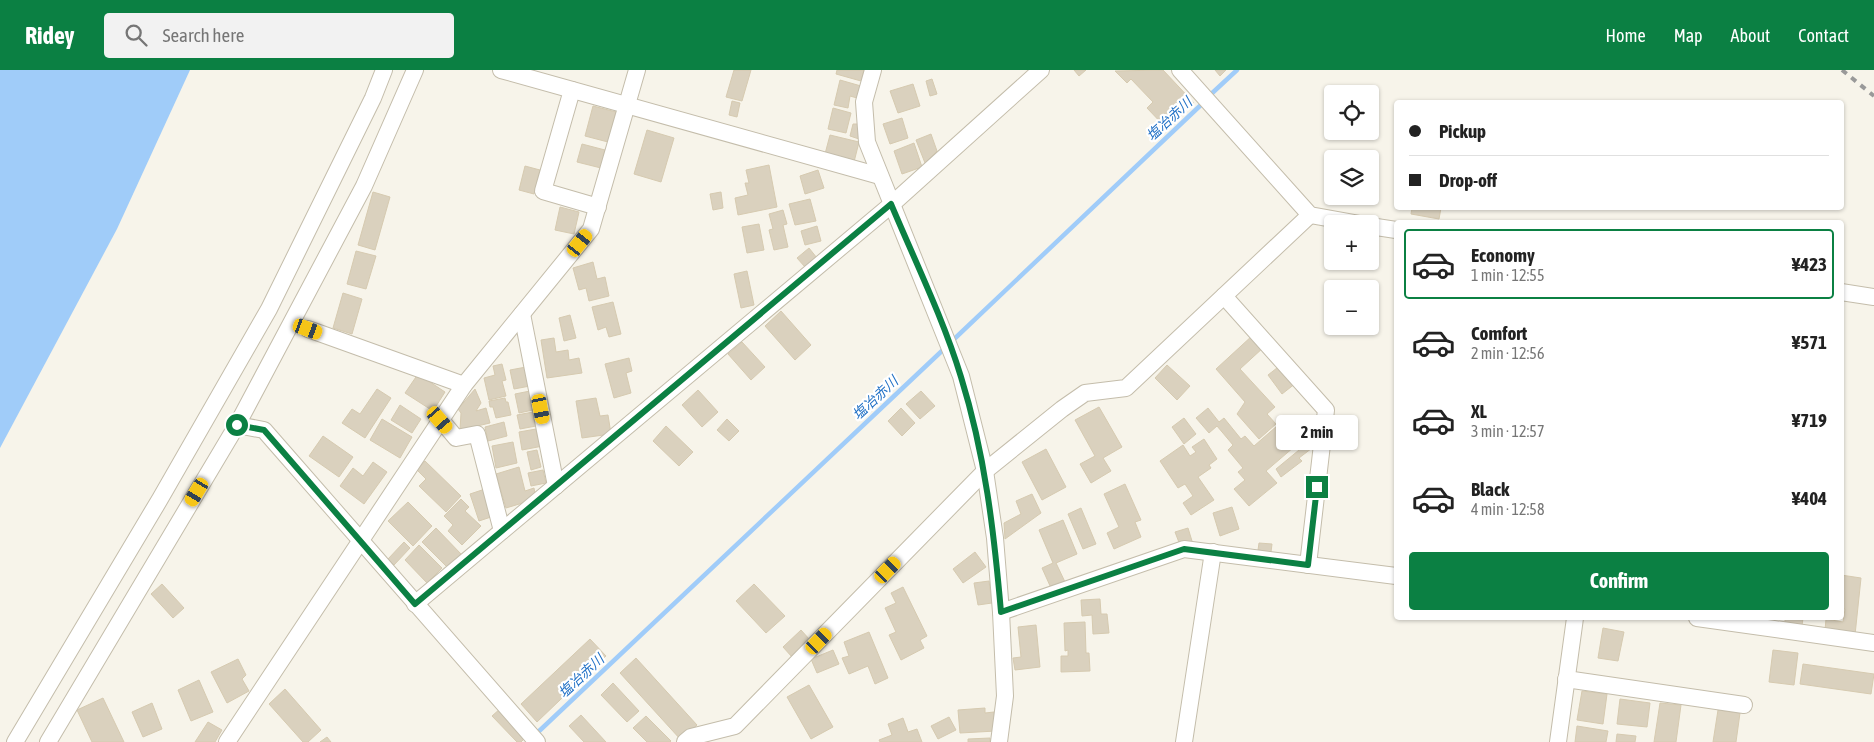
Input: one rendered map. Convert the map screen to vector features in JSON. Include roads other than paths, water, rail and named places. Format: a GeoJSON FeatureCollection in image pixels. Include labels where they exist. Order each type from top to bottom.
{"type":"FeatureCollection","features":[{"type":"Feature","properties":{"kind":"street"},"geometry":{"type":"LineString","coordinates":[[15,742],[160,499],[269,309],[373,98],[384,70]]}},
{"type":"Feature","properties":{"kind":"street"},"geometry":{"type":"LineString","coordinates":[[48,742],[237,425],[364,186],[415,70]]}},
{"type":"Feature","properties":{"kind":"street"},"geometry":{"type":"LineString","coordinates":[[501,70],[880,176]]}},
{"type":"Feature","properties":{"kind":"street"},"geometry":{"type":"LineString","coordinates":[[227,742],[464,385],[591,229],[637,70]]}},
{"type":"Feature","properties":{"kind":"street"},"geometry":{"type":"LineString","coordinates":[[873,70],[864,102],[867,142],[961,376],[985,470],[995,538],[1001,612],[1005,696],[999,742]]}},
{"type":"Feature","properties":{"kind":"street"},"geometry":{"type":"LineString","coordinates":[[415,604],[891,204],[1041,70]]}},
{"type":"Feature","properties":{"kind":"street"},"geometry":{"type":"LineString","coordinates":[[1180,70],[1310,215],[1324,218]]}},
{"type":"Feature","properties":{"kind":"street"},"geometry":{"type":"LineString","coordinates":[[572,90],[543,191],[598,207]]}},
{"type":"Feature","properties":{"kind":"street"},"geometry":{"type":"LineString","coordinates":[[685,742],[691,737],[735,726],[985,470],[1085,393],[1126,388],[1310,215]]}},
{"type":"Feature","properties":{"kind":"street"},"geometry":{"type":"LineString","coordinates":[[1379,227],[1394,230]]}},
{"type":"Feature","properties":{"kind":"street"},"geometry":{"type":"LineString","coordinates":[[1844,292],[1874,297]]}},
{"type":"Feature","properties":{"kind":"street"},"geometry":{"type":"LineString","coordinates":[[1224,296],[1326,410],[1308,565]]}},
{"type":"Feature","properties":{"kind":"street"},"geometry":{"type":"LineString","coordinates":[[522,314],[556,486]]}},
{"type":"Feature","properties":{"kind":"street"},"geometry":{"type":"LineString","coordinates":[[308,329],[464,385]]}},
{"type":"Feature","properties":{"kind":"street"},"geometry":{"type":"LineString","coordinates":[[440,420],[456,438],[477,434],[502,531]]}},
{"type":"Feature","properties":{"kind":"street"},"geometry":{"type":"LineString","coordinates":[[237,425],[264,430],[360,542],[537,742]]}},
{"type":"Feature","properties":{"kind":"street"},"geometry":{"type":"LineString","coordinates":[[1001,612],[1184,549],[1394,576]]}},
{"type":"Feature","properties":{"kind":"street"},"geometry":{"type":"LineString","coordinates":[[1184,742],[1213,552]]}},
{"type":"Feature","properties":{"kind":"street"},"geometry":{"type":"LineString","coordinates":[[1558,742],[1575,620]]}},
{"type":"Feature","properties":{"kind":"street"},"geometry":{"type":"LineString","coordinates":[[1711,620],[1874,643]]}},
{"type":"Feature","properties":{"kind":"street"},"geometry":{"type":"LineString","coordinates":[[1566,679],[1744,705]]}},
{"type":"Feature","properties":{"kind":"water"},"geometry":{"type":"Polygon","coordinates":[[[0,70],[190,70],[117,229],[0,448],[0,70]]]}},
{"type":"Feature","properties":{"kind":"waterway","name":"塩冶赤川"},"geometry":{"type":"LineString","coordinates":[[1209,96],[1237,70]]}},
{"type":"Feature","properties":{"kind":"waterway","name":"塩冶赤川"},"geometry":{"type":"LineString","coordinates":[[950,343],[1204,102]]}},
{"type":"Feature","properties":{"kind":"waterway","name":"塩冶赤川"},"geometry":{"type":"LineString","coordinates":[[536,734],[945,348]]}},
{"type":"Feature","properties":{"kind":"railway"},"geometry":{"type":"LineString","coordinates":[[1842,70],[1874,96]]}}]}
